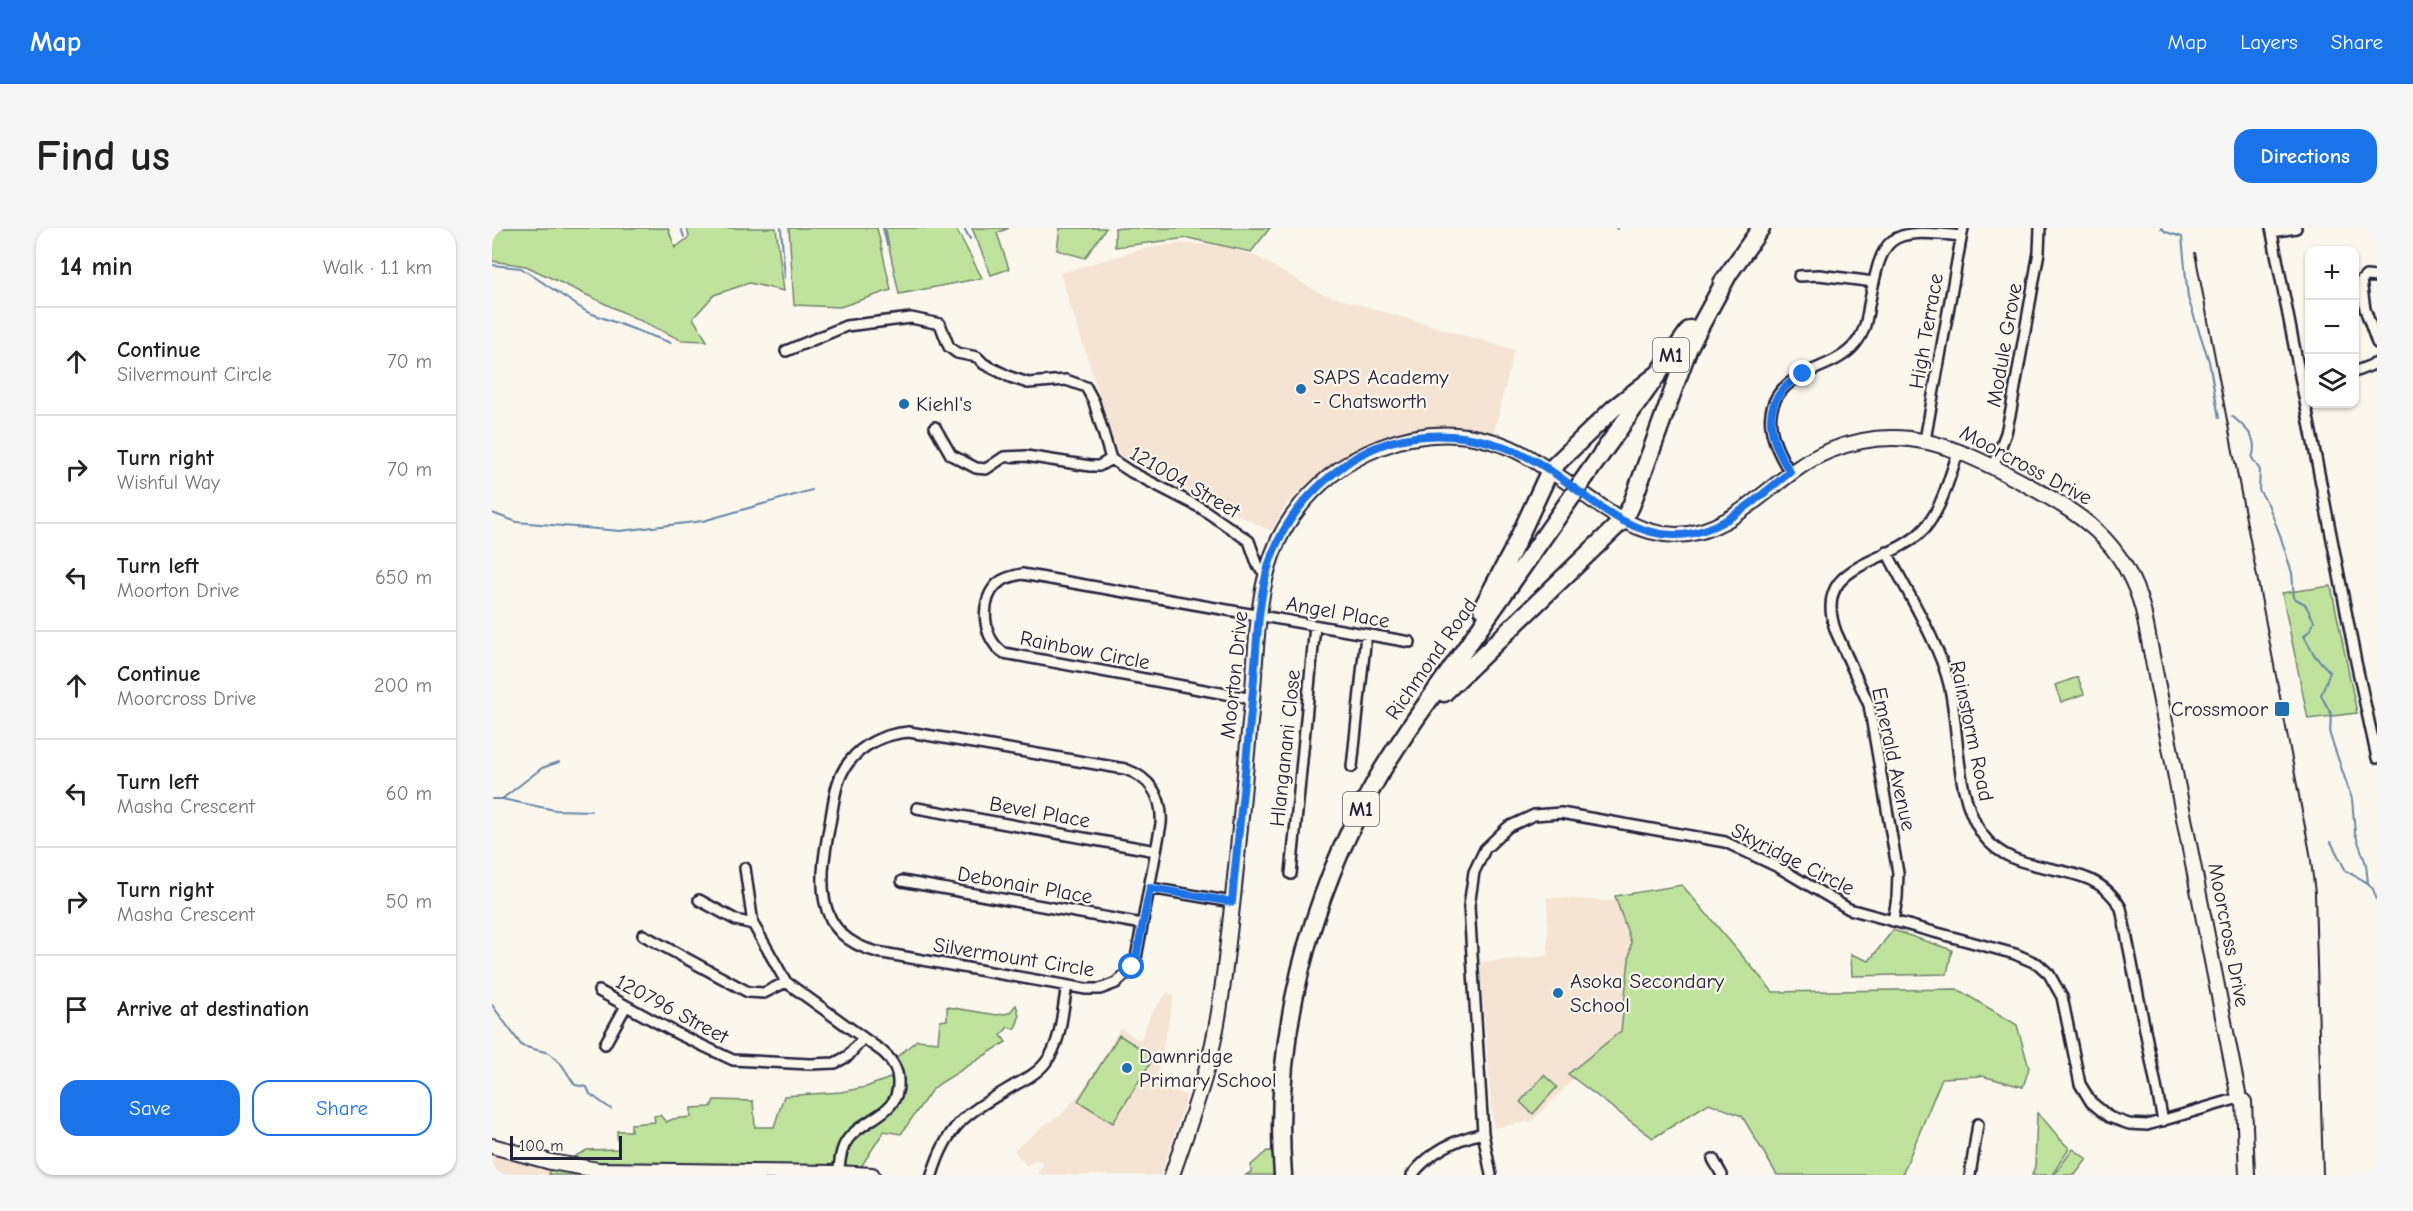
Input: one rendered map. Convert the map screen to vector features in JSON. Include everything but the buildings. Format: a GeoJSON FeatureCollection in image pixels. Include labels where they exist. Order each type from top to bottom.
{"type":"FeatureCollection","features":[{"type":"Feature","properties":{"kind":"highway","name":"Richmond Road"},"geometry":{"type":"LineString","coordinates":[[1283,1175],[1282,1119],[1285,1056],[1292,1007],[1303,960],[1328,880],[1353,823],[1377,778],[1434,692],[1580,492],[1659,373],[1761,228]]}},
{"type":"Feature","properties":{"kind":"highway"},"geometry":{"type":"LineString","coordinates":[[1377,778],[1455,681],[1623,520],[1631,506],[1689,347],[1728,275]]}},
{"type":"Feature","properties":{"kind":"highway"},"geometry":{"type":"LineString","coordinates":[[1434,692],[1491,592],[1550,470],[1614,408],[1659,373]]}},
{"type":"Feature","properties":{"kind":"street","name":"Module Grove"},"geometry":{"type":"LineString","coordinates":[[1993,467],[2006,433],[2011,410],[2038,252],[2040,228]]}},
{"type":"Feature","properties":{"kind":"street"},"geometry":{"type":"LineString","coordinates":[[2296,228],[2271,230],[2305,384]]}},
{"type":"Feature","properties":{"kind":"street"},"geometry":{"type":"LineString","coordinates":[[1790,472],[1773,441],[1770,422],[1773,405],[1789,383],[1838,358],[1852,348],[1863,331],[1881,252],[1900,234],[1925,230],[1962,232]]}},
{"type":"Feature","properties":{"kind":"street","name":"High Terrace"},"geometry":{"type":"LineString","coordinates":[[1925,440],[1962,232]]}},
{"type":"Feature","properties":{"kind":"street"},"geometry":{"type":"LineString","coordinates":[[1799,276],[1819,275],[1874,282]]}},
{"type":"Feature","properties":{"kind":"street"},"geometry":{"type":"LineString","coordinates":[[2376,338],[2365,309],[2361,281],[2363,276],[2377,277]]}},
{"type":"Feature","properties":{"kind":"street","name":"121004 Street"},"geometry":{"type":"LineString","coordinates":[[786,351],[846,326],[911,318],[940,324],[949,347],[957,353],[977,357],[984,364],[1010,377],[1028,383],[1066,380],[1086,387],[1094,402],[1111,459],[1201,508],[1249,541],[1258,566],[1267,575]]}},
{"type":"Feature","properties":{"kind":"street"},"geometry":{"type":"LineString","coordinates":[[2359,370],[2377,363]]}},
{"type":"Feature","properties":{"kind":"street"},"geometry":{"type":"LineString","coordinates":[[2309,408],[2358,673],[2377,758]]}},
{"type":"Feature","properties":{"kind":"street"},"geometry":{"type":"LineString","coordinates":[[935,427],[951,455],[976,468],[986,469],[1004,457],[1035,457],[1090,466],[1099,466],[1111,459]]}},
{"type":"Feature","properties":{"kind":"street","name":"Moorton Drive"},"geometry":{"type":"LineString","coordinates":[[1172,1175],[1210,1061],[1221,1000],[1260,617],[1267,575],[1282,535],[1295,512],[1330,475],[1356,457],[1388,444],[1437,435],[1482,439],[1510,448],[1550,470],[1580,492]]}},
{"type":"Feature","properties":{"kind":"street","name":"Moorcross Drive"},"geometry":{"type":"LineString","coordinates":[[1580,492],[1623,520],[1654,533],[1676,535],[1693,533],[1730,518],[1790,472],[1823,453],[1862,440],[1899,437],[1925,440],[1959,450],[2048,495],[2087,520],[2112,547],[2135,585],[2147,626],[2239,1098],[2244,1101],[2247,1175]]}},
{"type":"Feature","properties":{"kind":"street","name":"Emerald Avenue"},"geometry":{"type":"LineString","coordinates":[[1893,921],[1898,873],[1869,705],[1836,632],[1830,611],[1834,590],[1843,577],[1911,540],[1931,519],[1959,450]]}},
{"type":"Feature","properties":{"kind":"street","name":"Rainstorm Road"},"geometry":{"type":"LineString","coordinates":[[1887,552],[1946,674],[1968,801],[1981,832],[1994,847],[2011,858],[2096,881],[2111,893],[2121,908],[2163,1120]]}},
{"type":"Feature","properties":{"kind":"street","name":"Rainbow Circle"},"geometry":{"type":"LineString","coordinates":[[1252,699],[1004,653],[992,642],[986,628],[986,611],[991,593],[998,583],[1022,574],[1260,617]]}},
{"type":"Feature","properties":{"kind":"street","name":"Angel Place"},"geometry":{"type":"LineString","coordinates":[[1260,617],[1410,642]]}},
{"type":"Feature","properties":{"kind":"street","name":"Hlanganani Close"},"geometry":{"type":"LineString","coordinates":[[1291,874],[1316,626]]}},
{"type":"Feature","properties":{"kind":"street"},"geometry":{"type":"LineString","coordinates":[[1352,767],[1366,635]]}},
{"type":"Feature","properties":{"kind":"street","name":"Silvermount Circle"},"geometry":{"type":"LineString","coordinates":[[909,732],[1125,770],[1144,779],[1158,798],[1161,815],[1156,850],[1136,958],[1122,979],[1100,989],[1066,986],[871,951],[851,941],[839,929],[827,911],[823,898],[821,872],[836,787],[845,767],[857,753],[869,744],[889,735],[909,732]]}},
{"type":"Feature","properties":{"kind":"street","name":"Bevel Place"},"geometry":{"type":"LineString","coordinates":[[917,808],[1156,850]]}},
{"type":"Feature","properties":{"kind":"street","name":"Skyridge Circle"},"geometry":{"type":"LineString","coordinates":[[1491,1175],[1483,1133],[1470,892],[1474,872],[1485,849],[1501,832],[1534,815],[1561,813],[1725,842],[1778,867],[1849,909],[2015,954],[2038,964],[2049,974],[2062,997],[2080,1084],[2091,1102],[2109,1117],[2129,1124],[2147,1125],[2239,1098]]}},
{"type":"Feature","properties":{"kind":"street"},"geometry":{"type":"LineString","coordinates":[[745,868],[753,924],[786,982],[863,1038],[892,1062],[897,1072],[898,1087],[889,1107],[848,1139],[842,1151],[838,1174]]}},
{"type":"Feature","properties":{"kind":"street","name":"Debonair Place"},"geometry":{"type":"LineString","coordinates":[[902,880],[1142,924]]}},
{"type":"Feature","properties":{"kind":"street"},"geometry":{"type":"LineString","coordinates":[[1150,888],[1232,902]]}},
{"type":"Feature","properties":{"kind":"street"},"geometry":{"type":"LineString","coordinates":[[699,900],[741,922],[753,924]]}},
{"type":"Feature","properties":{"kind":"street"},"geometry":{"type":"LineString","coordinates":[[643,935],[748,992],[770,991],[786,982]]}},
{"type":"Feature","properties":{"kind":"street"},"geometry":{"type":"LineString","coordinates":[[932,1175],[943,1143],[959,1122],[973,1110],[1028,1078],[1046,1063],[1058,1037],[1066,986]]}},
{"type":"Feature","properties":{"kind":"street","name":"120796 Street"},"geometry":{"type":"LineString","coordinates":[[598,991],[708,1049],[740,1062],[835,1063],[848,1056],[863,1038]]}},
{"type":"Feature","properties":{"kind":"street"},"geometry":{"type":"LineString","coordinates":[[605,1044],[626,1006]]}},
{"type":"Feature","properties":{"kind":"street"},"geometry":{"type":"LineString","coordinates":[[1970,1175],[1978,1124]]}},
{"type":"Feature","properties":{"kind":"street"},"geometry":{"type":"LineString","coordinates":[[1412,1175],[1443,1146],[1483,1133]]}},
{"type":"Feature","properties":{"kind":"street"},"geometry":{"type":"LineString","coordinates":[[492,1146],[585,1172],[872,1175]]}},
{"type":"Feature","properties":{"kind":"street"},"geometry":{"type":"LineString","coordinates":[[1713,1159],[1722,1175]]}},
{"type":"Feature","properties":{"kind":"shaded area","name":"SAPS Academy - Chatsworth"},"geometry":{"type":"Polygon","coordinates":[[[1181,243],[1221,246],[1243,252],[1257,257],[1320,293],[1514,350],[1494,433],[1446,427],[1415,428],[1386,436],[1359,448],[1316,476],[1288,502],[1271,531],[1119,457],[1060,273],[1143,249],[1181,243]]]}},
{"type":"Feature","properties":{"kind":"shaded area","name":"Asoka Secondary School"},"geometry":{"type":"Polygon","coordinates":[[[1547,897],[1627,902],[1639,962],[1628,1024],[1532,1121],[1493,1128],[1480,962],[1548,956],[1547,897]]]}},
{"type":"Feature","properties":{"kind":"shaded area","name":"Dawnridge Primary School"},"geometry":{"type":"Polygon","coordinates":[[[1168,992],[1174,996],[1155,1084],[1187,1095],[1161,1175],[1042,1175],[1038,1174],[1043,1163],[1035,1160],[1026,1166],[1014,1150],[1047,1123],[1060,1116],[1086,1086],[1119,1030],[1122,1029],[1140,1041],[1151,1013],[1168,992]]]}},
{"type":"Feature","properties":{"kind":"shaded area"},"geometry":{"type":"Polygon","coordinates":[[[492,1146],[551,1161],[549,1175],[492,1175],[492,1146]]]}},
{"type":"Feature","properties":{"kind":"green space"},"geometry":{"type":"Polygon","coordinates":[[[492,228],[668,228],[675,248],[689,237],[687,228],[776,228],[784,291],[749,283],[714,295],[693,318],[707,341],[681,340],[526,266],[492,261],[492,228]]]}},
{"type":"Feature","properties":{"kind":"green space"},"geometry":{"type":"Polygon","coordinates":[[[789,228],[877,228],[891,290],[840,307],[794,305],[789,228]]]}},
{"type":"Feature","properties":{"kind":"green space"},"geometry":{"type":"Polygon","coordinates":[[[885,228],[956,228],[982,278],[899,294],[885,228]]]}},
{"type":"Feature","properties":{"kind":"green space"},"geometry":{"type":"Polygon","coordinates":[[[972,228],[1009,228],[997,233],[1009,269],[991,275],[972,228]]]}},
{"type":"Feature","properties":{"kind":"green space"},"geometry":{"type":"Polygon","coordinates":[[[1060,228],[1106,228],[1085,258],[1057,250],[1060,228]]]}},
{"type":"Feature","properties":{"kind":"green space"},"geometry":{"type":"Polygon","coordinates":[[[1115,228],[1270,228],[1251,252],[1188,238],[1115,247],[1115,228]]]}},
{"type":"Feature","properties":{"kind":"green space"},"geometry":{"type":"Polygon","coordinates":[[[2331,586],[2357,713],[2308,719],[2282,593],[2331,586]]]}},
{"type":"Feature","properties":{"kind":"green space"},"geometry":{"type":"Polygon","coordinates":[[[2078,677],[2084,694],[2061,702],[2055,685],[2078,677]]]}},
{"type":"Feature","properties":{"kind":"green space"},"geometry":{"type":"Polygon","coordinates":[[[1682,885],[1773,992],[1957,989],[2017,1025],[2029,1068],[2023,1087],[1982,1076],[1942,1078],[1902,1175],[1777,1175],[1742,1116],[1709,1103],[1653,1138],[1568,1074],[1621,1031],[1631,942],[1615,896],[1682,885]]]}},
{"type":"Feature","properties":{"kind":"green space"},"geometry":{"type":"Polygon","coordinates":[[[1893,930],[1952,950],[1947,974],[1852,976],[1851,954],[1869,961],[1893,930]]]}},
{"type":"Feature","properties":{"kind":"green space"},"geometry":{"type":"Polygon","coordinates":[[[1016,1005],[1019,1017],[1016,1026],[1014,1029],[1008,1027],[1001,1035],[1006,1042],[931,1091],[901,1134],[884,1131],[857,1173],[586,1168],[585,1175],[549,1175],[551,1161],[570,1159],[587,1150],[618,1149],[617,1131],[631,1131],[631,1124],[655,1122],[654,1116],[660,1115],[666,1122],[691,1117],[691,1108],[711,1107],[714,1100],[753,1101],[755,1127],[774,1127],[784,1096],[841,1092],[866,1087],[898,1075],[892,1061],[917,1040],[938,1042],[940,1021],[947,1020],[947,1007],[997,1015],[1009,1013],[1016,1005]]]}},
{"type":"Feature","properties":{"kind":"green space"},"geometry":{"type":"Polygon","coordinates":[[[1119,1035],[1154,1057],[1113,1123],[1078,1101],[1119,1035]]]}},
{"type":"Feature","properties":{"kind":"green space"},"geometry":{"type":"Polygon","coordinates":[[[1544,1075],[1557,1087],[1533,1114],[1520,1102],[1544,1075]]]}},
{"type":"Feature","properties":{"kind":"green space"},"geometry":{"type":"Polygon","coordinates":[[[2037,1113],[2069,1148],[2052,1175],[2032,1175],[2035,1166],[2037,1113]]]}},
{"type":"Feature","properties":{"kind":"green space"},"geometry":{"type":"Polygon","coordinates":[[[2073,1149],[2087,1159],[2075,1175],[2054,1175],[2073,1149]]]}},
{"type":"Feature","properties":{"kind":"green space"},"geometry":{"type":"Polygon","coordinates":[[[1267,1151],[1281,1152],[1282,1175],[1246,1175],[1251,1172],[1251,1165],[1267,1151]]]}},
{"type":"Feature","properties":{"kind":"waterway"},"geometry":{"type":"LineString","coordinates":[[681,228],[684,237]]}},
{"type":"Feature","properties":{"kind":"waterway"},"geometry":{"type":"LineString","coordinates":[[781,228],[785,278]]}},
{"type":"Feature","properties":{"kind":"waterway"},"geometry":{"type":"LineString","coordinates":[[883,228],[887,245]]}},
{"type":"Feature","properties":{"kind":"waterway"},"geometry":{"type":"LineString","coordinates":[[964,228],[970,239]]}},
{"type":"Feature","properties":{"kind":"waterway"},"geometry":{"type":"LineString","coordinates":[[2161,228],[2182,237],[2188,298],[2209,361],[2219,418]]}},
{"type":"Feature","properties":{"kind":"waterway"},"geometry":{"type":"LineString","coordinates":[[492,265],[521,268],[587,312],[671,343]]}},
{"type":"Feature","properties":{"kind":"waterway"},"geometry":{"type":"LineString","coordinates":[[2232,416],[2250,434],[2254,445],[2252,458],[2260,470],[2259,490],[2268,504],[2280,535],[2292,573],[2294,598],[2305,604],[2314,621],[2311,629],[2304,636],[2315,656],[2330,672],[2321,695],[2331,714],[2330,735],[2352,799],[2355,833],[2366,864],[2368,883],[2377,900]]}},
{"type":"Feature","properties":{"kind":"waterway"},"geometry":{"type":"LineString","coordinates":[[492,513],[517,522],[620,531],[703,521],[812,490]]}},
{"type":"Feature","properties":{"kind":"waterway"},"geometry":{"type":"LineString","coordinates":[[502,799],[542,768],[559,762]]}},
{"type":"Feature","properties":{"kind":"waterway"},"geometry":{"type":"LineString","coordinates":[[492,799],[555,810],[591,811]]}},
{"type":"Feature","properties":{"kind":"waterway"},"geometry":{"type":"LineString","coordinates":[[2331,842],[2346,871],[2368,883]]}},
{"type":"Feature","properties":{"kind":"waterway"},"geometry":{"type":"LineString","coordinates":[[492,1005],[522,1046],[549,1053],[562,1065],[575,1085],[587,1087],[590,1094],[611,1109]]}},
{"type":"Feature","properties":{"kind":"railway"},"geometry":{"type":"LineString","coordinates":[[2195,253],[2310,853],[2315,893],[2323,1175]]}},
{"type":"Feature","properties":{"kind":"place","name":"SAPS Academy - Chatsworth"},"geometry":{"type":"Point","coordinates":[1301,389]}},
{"type":"Feature","properties":{"kind":"place","name":"Kiehl's"},"geometry":{"type":"Point","coordinates":[904,404]}},
{"type":"Feature","properties":{"kind":"place","name":"Crossmoor"},"geometry":{"type":"Point","coordinates":[2282,709]}},
{"type":"Feature","properties":{"kind":"place","name":"Asoka Secondary School"},"geometry":{"type":"Point","coordinates":[1558,993]}},
{"type":"Feature","properties":{"kind":"place","name":"Dawnridge Primary School"},"geometry":{"type":"Point","coordinates":[1127,1068]}},
{"type":"Feature","properties":{"kind":"route"},"geometry":{"type":"LineString","coordinates":[[1132,967],[1136,958],[1150,888],[1232,902],[1260,617],[1269,564],[1295,512],[1330,475],[1356,457],[1402,440],[1437,435],[1482,439],[1497,442],[1534,460],[1587,498],[1635,527],[1663,534],[1693,533],[1720,524],[1730,518],[1790,472],[1773,441],[1770,430],[1771,412],[1784,388],[1803,374]]}}]}
